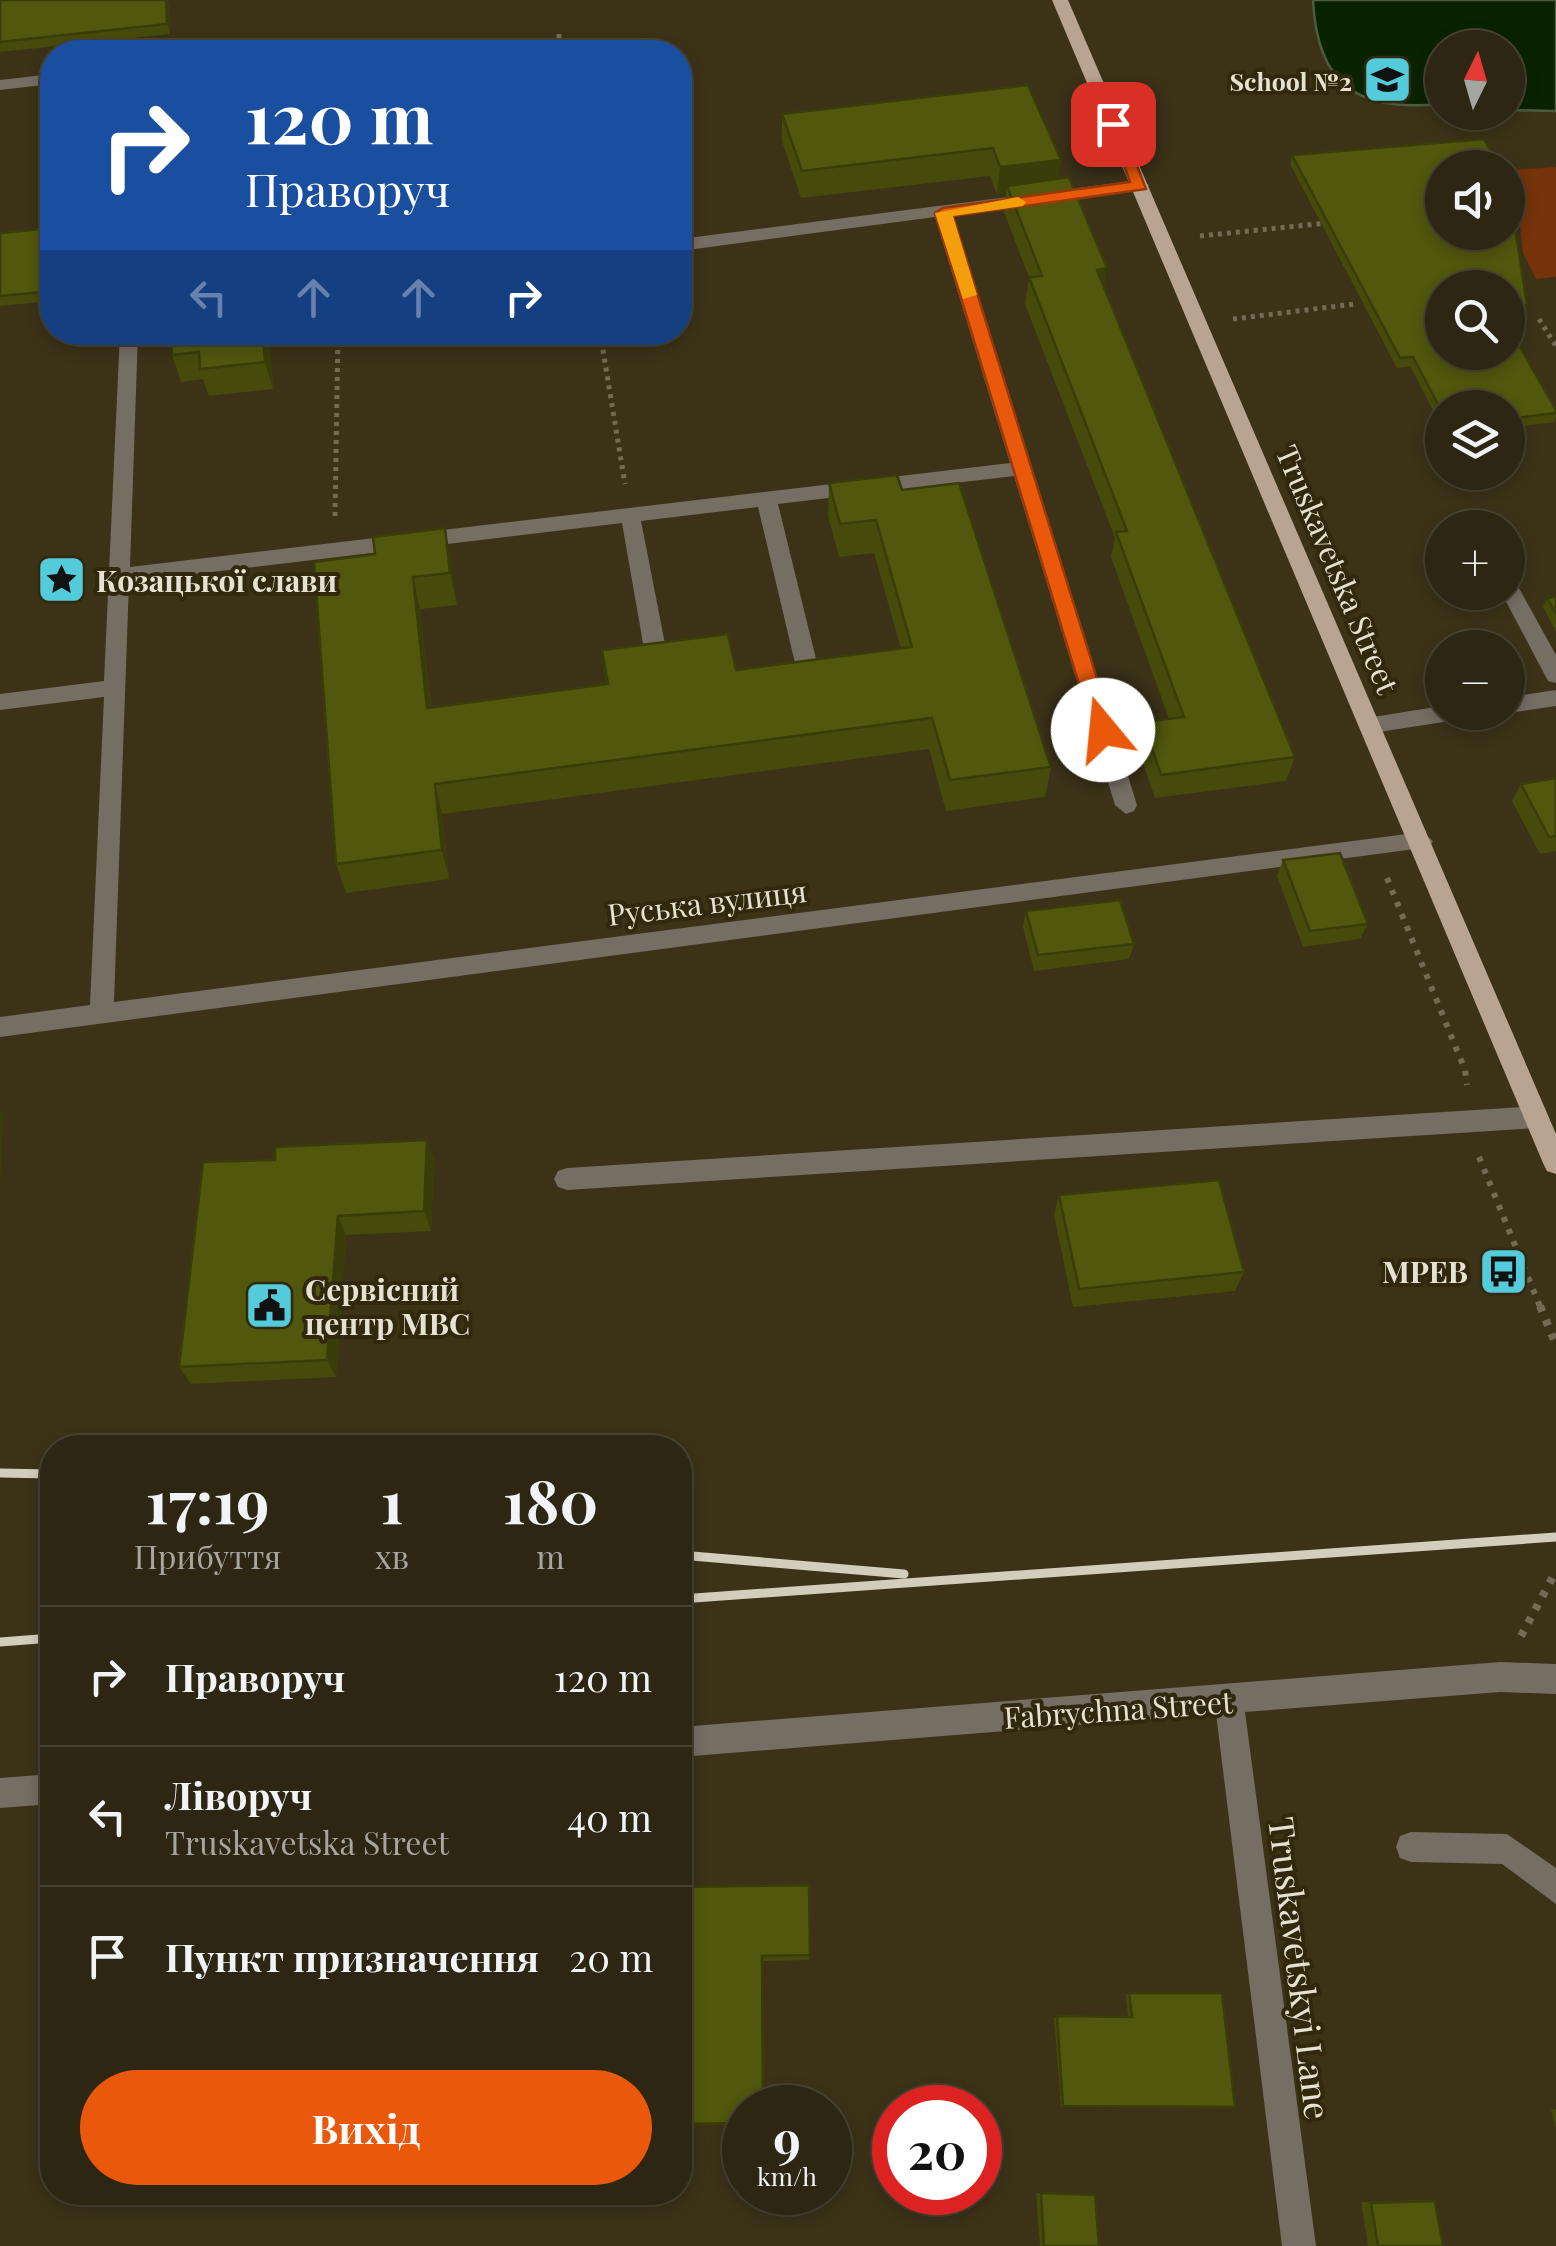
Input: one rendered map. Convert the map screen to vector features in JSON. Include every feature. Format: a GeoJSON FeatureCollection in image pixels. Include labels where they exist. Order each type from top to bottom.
{"type":"FeatureCollection","features":[{"type":"Feature","properties":{"kind":"main road","name":"Truskavetska Street"},"geometry":{"type":"LineString","coordinates":[[1060,0],[1554,1152]]}},
{"type":"Feature","properties":{"kind":"street"},"geometry":{"type":"LineString","coordinates":[[0,84],[40,79]]}},
{"type":"Feature","properties":{"kind":"street"},"geometry":{"type":"LineString","coordinates":[[692,243],[1140,186]]}},
{"type":"Feature","properties":{"kind":"street"},"geometry":{"type":"LineString","coordinates":[[943,213],[1126,805]]}},
{"type":"Feature","properties":{"kind":"street"},"geometry":{"type":"LineString","coordinates":[[102,1013],[128,345]]}},
{"type":"Feature","properties":{"kind":"street"},"geometry":{"type":"LineString","coordinates":[[119,576],[1022,468]]}},
{"type":"Feature","properties":{"kind":"street"},"geometry":{"type":"LineString","coordinates":[[766,498],[806,663]]}},
{"type":"Feature","properties":{"kind":"street"},"geometry":{"type":"LineString","coordinates":[[630,514],[655,649]]}},
{"type":"Feature","properties":{"kind":"street"},"geometry":{"type":"LineString","coordinates":[[1521,610],[1556,675]]}},
{"type":"Feature","properties":{"kind":"street"},"geometry":{"type":"LineString","coordinates":[[0,702],[115,688]]}},
{"type":"Feature","properties":{"kind":"street"},"geometry":{"type":"LineString","coordinates":[[1525,703],[1556,698]]}},
{"type":"Feature","properties":{"kind":"street"},"geometry":{"type":"LineString","coordinates":[[1373,725],[1425,717]]}},
{"type":"Feature","properties":{"kind":"street","name":"Руська вулиця"},"geometry":{"type":"LineString","coordinates":[[0,1027],[1422,841]]}},
{"type":"Feature","properties":{"kind":"street"},"geometry":{"type":"LineString","coordinates":[[567,1179],[1536,1117]]}},
{"type":"Feature","properties":{"kind":"street","name":"Fabrychna Street"},"geometry":{"type":"LineString","coordinates":[[692,1741],[1500,1677],[1556,1679]]}},
{"type":"Feature","properties":{"kind":"street","name":"Truskavetskyi Lane"},"geometry":{"type":"LineString","coordinates":[[1229,1700],[1299,2246]]}},
{"type":"Feature","properties":{"kind":"street"},"geometry":{"type":"LineString","coordinates":[[0,1793],[40,1790]]}},
{"type":"Feature","properties":{"kind":"street"},"geometry":{"type":"LineString","coordinates":[[1411,1847],[1506,1849],[1556,1888]]}},
{"type":"Feature","properties":{"kind":"path"},"geometry":{"type":"LineString","coordinates":[[559,34],[559,40]]}},
{"type":"Feature","properties":{"kind":"path"},"geometry":{"type":"LineString","coordinates":[[1196,236],[1328,222]]}},
{"type":"Feature","properties":{"kind":"path"},"geometry":{"type":"LineString","coordinates":[[1233,319],[1355,304]]}},
{"type":"Feature","properties":{"kind":"path"},"geometry":{"type":"LineString","coordinates":[[1539,319],[1556,346]]}},
{"type":"Feature","properties":{"kind":"path"},"geometry":{"type":"LineString","coordinates":[[334,550],[338,345]]}},
{"type":"Feature","properties":{"kind":"path"},"geometry":{"type":"LineString","coordinates":[[602,345],[630,514]]}},
{"type":"Feature","properties":{"kind":"path"},"geometry":{"type":"LineString","coordinates":[[1374,847],[1465,1070],[1482,1169],[1556,1346]]}},
{"type":"Feature","properties":{"kind":"path"},"geometry":{"type":"LineString","coordinates":[[1500,1677],[1556,1571]]}},
{"type":"Feature","properties":{"kind":"shaded area","name":"School №2"},"geometry":{"type":"Polygon","coordinates":[[[1313,0],[1556,0],[1556,111],[1525,110],[1525,30],[1425,30],[1425,105],[1413,105],[1388,104],[1349,88],[1334,74],[1316,30],[1313,0]]]}},
{"type":"Feature","properties":{"kind":"shaded area"},"geometry":{"type":"Polygon","coordinates":[[[1556,167],[1556,277],[1536,279],[1523,253],[1525,169],[1556,167]]]}},
{"type":"Feature","properties":{"kind":"building"},"geometry":{"type":"Polygon","coordinates":[[[0,0],[166,0],[167,24],[0,42],[0,0]]]}},
{"type":"Feature","properties":{"kind":"building"},"geometry":{"type":"Polygon","coordinates":[[[1028,85],[1061,160],[1000,167],[993,148],[802,171],[782,114],[1028,85]]]}},
{"type":"Feature","properties":{"kind":"building"},"geometry":{"type":"Polygon","coordinates":[[[1484,139],[1490,150],[1425,150],[1425,250],[1519,250],[1522,270],[1425,270],[1425,370],[1525,370],[1525,356],[1556,413],[1525,417],[1525,390],[1430,390],[1413,357],[1400,358],[1292,155],[1484,139]]]}},
{"type":"Feature","properties":{"kind":"building"},"geometry":{"type":"Polygon","coordinates":[[[1069,177],[1107,268],[1097,270],[1295,757],[1161,775],[1143,722],[1184,717],[1116,532],[1127,531],[1029,277],[1042,276],[1007,186],[1069,177]]]}},
{"type":"Feature","properties":{"kind":"building"},"geometry":{"type":"Polygon","coordinates":[[[40,229],[40,292],[0,296],[0,233],[40,229]]]}},
{"type":"Feature","properties":{"kind":"building"},"geometry":{"type":"Polygon","coordinates":[[[172,345],[264,345],[265,362],[200,369],[199,352],[172,355],[172,345]]]}},
{"type":"Feature","properties":{"kind":"building"},"geometry":{"type":"Polygon","coordinates":[[[897,475],[902,490],[959,483],[1051,767],[950,780],[932,718],[435,784],[442,850],[336,864],[314,562],[375,554],[373,537],[445,528],[450,573],[413,577],[427,708],[608,684],[602,650],[728,634],[736,670],[912,647],[876,520],[840,524],[829,483],[897,475]]]}},
{"type":"Feature","properties":{"kind":"building"},"geometry":{"type":"Polygon","coordinates":[[[1556,597],[1556,614],[1547,598],[1556,597]]]}},
{"type":"Feature","properties":{"kind":"building"},"geometry":{"type":"Polygon","coordinates":[[[1556,778],[1556,836],[1549,837],[1521,784],[1556,778]]]}},
{"type":"Feature","properties":{"kind":"building"},"geometry":{"type":"Polygon","coordinates":[[[1340,853],[1368,924],[1310,931],[1283,860],[1340,853]]]}},
{"type":"Feature","properties":{"kind":"building"},"geometry":{"type":"Polygon","coordinates":[[[1120,900],[1134,944],[1038,955],[1026,911],[1120,900]]]}},
{"type":"Feature","properties":{"kind":"building","name":"Сервісний центр МВС"},"geometry":{"type":"Polygon","coordinates":[[[427,1140],[424,1211],[338,1216],[327,1360],[179,1367],[203,1162],[275,1160],[275,1147],[427,1140]]]}},
{"type":"Feature","properties":{"kind":"building"},"geometry":{"type":"Polygon","coordinates":[[[1219,1180],[1244,1272],[1079,1289],[1059,1195],[1219,1180]]]}},
{"type":"Feature","properties":{"kind":"building"},"geometry":{"type":"Polygon","coordinates":[[[809,1885],[810,1955],[762,1956],[763,2085],[722,2085],[722,2123],[692,2124],[692,1887],[809,1885]]]}},
{"type":"Feature","properties":{"kind":"building"},"geometry":{"type":"Polygon","coordinates":[[[1129,1993],[1222,1993],[1235,2107],[1063,2106],[1057,2016],[1132,2017],[1129,1993]]]}},
{"type":"Feature","properties":{"kind":"building"},"geometry":{"type":"Polygon","coordinates":[[[1041,2193],[1095,2195],[1099,2246],[1044,2246],[1041,2193]]]}},
{"type":"Feature","properties":{"kind":"building"},"geometry":{"type":"Polygon","coordinates":[[[1435,2201],[1443,2246],[1378,2246],[1371,2203],[1435,2201]]]}},
{"type":"Feature","properties":{"kind":"railway"},"geometry":{"type":"LineString","coordinates":[[0,1473],[40,1474]]}},
{"type":"Feature","properties":{"kind":"railway"},"geometry":{"type":"LineString","coordinates":[[692,1598],[1556,1537]]}},
{"type":"Feature","properties":{"kind":"railway"},"geometry":{"type":"LineString","coordinates":[[692,1556],[904,1574]]}},
{"type":"Feature","properties":{"kind":"railway"},"geometry":{"type":"LineString","coordinates":[[0,1642],[40,1639]]}},
{"type":"Feature","properties":{"kind":"slow traffic"},"geometry":{"type":"LineString","coordinates":[[969,295],[943,213],[1018,202]]}},
{"type":"Feature","properties":{"kind":"place","name":"School №2"},"geometry":{"type":"Point","coordinates":[1387,80]}},
{"type":"Feature","properties":{"kind":"place","name":"Козацької слави"},"geometry":{"type":"Point","coordinates":[61,580]}},
{"type":"Feature","properties":{"kind":"place","name":"МРЕВ"},"geometry":{"type":"Point","coordinates":[1503,1271]}},
{"type":"Feature","properties":{"kind":"place","name":"Сервісний центр МВС"},"geometry":{"type":"Point","coordinates":[270,1306]}},
{"type":"Feature","properties":{"kind":"route"},"geometry":{"type":"LineString","coordinates":[[1103,730],[943,213],[1140,186],[1113,124]]}}]}
